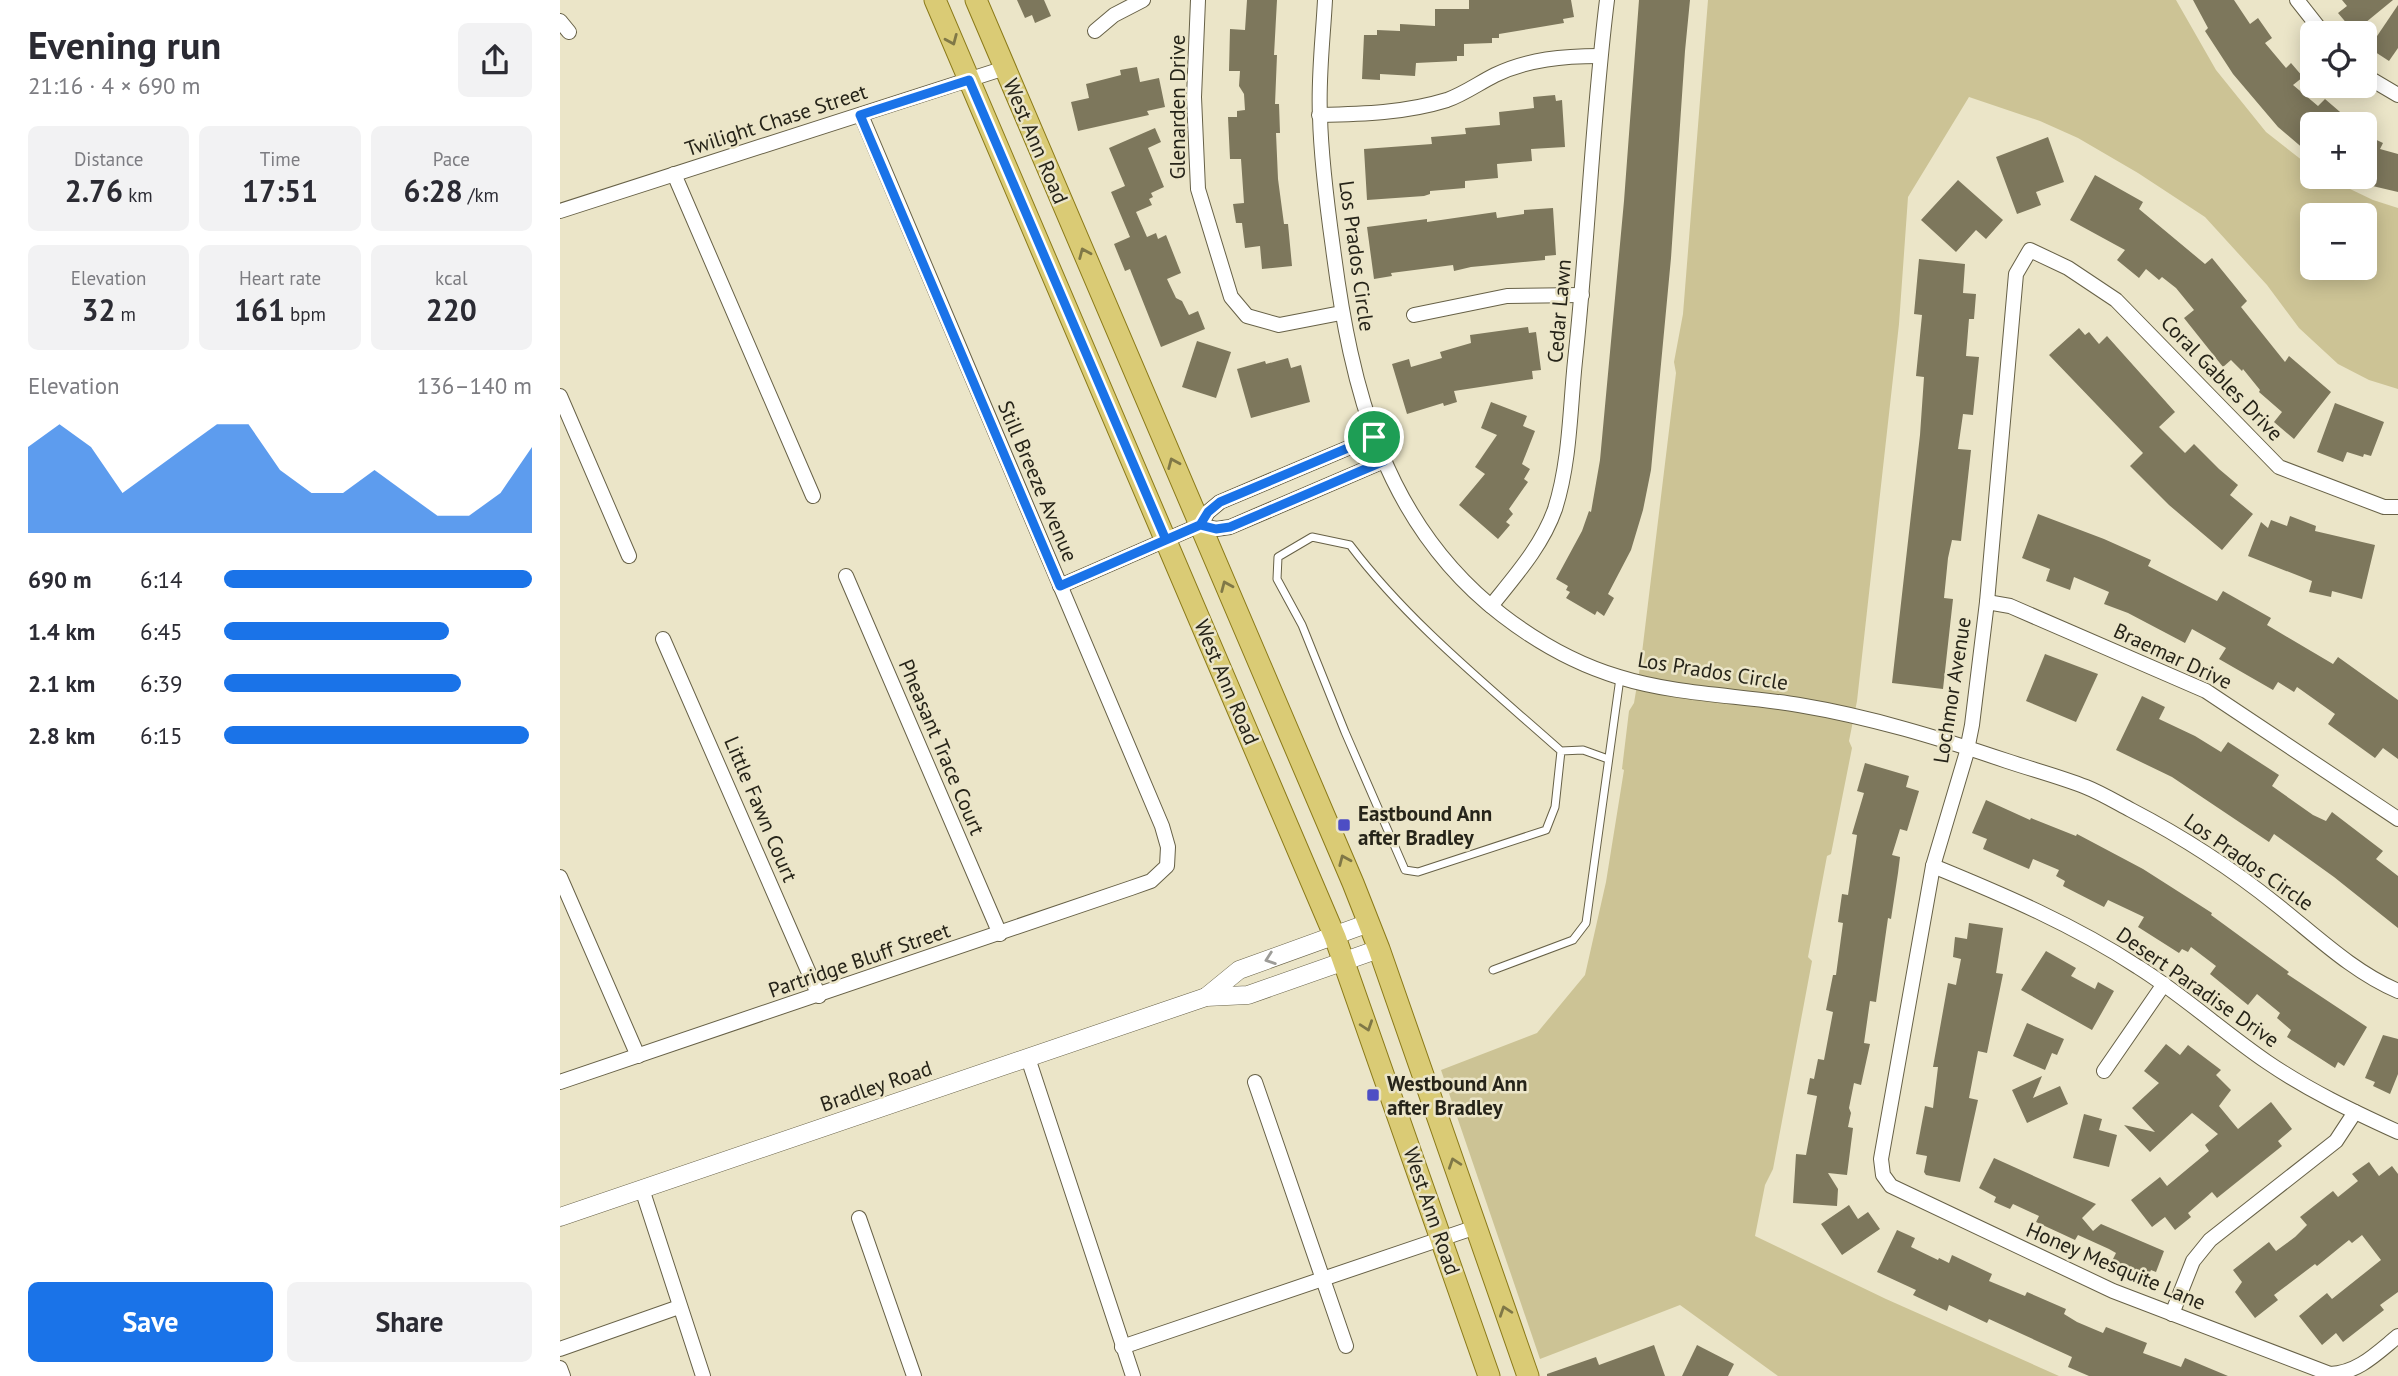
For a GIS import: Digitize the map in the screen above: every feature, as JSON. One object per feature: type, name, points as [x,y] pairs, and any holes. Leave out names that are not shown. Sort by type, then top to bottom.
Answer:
[{"type":"main road","name":"West Ann Road","points":[[935,0],[1335,937],[1487,1375]]},
{"type":"main road","name":"West Ann Road","points":[[976,0],[1369,923],[1528,1376]]},
{"type":"street","points":[[1095,32],[1114,15],[1143,0]]},
{"type":"street","name":"Glenarden Drive","points":[[1198,0],[1195,97],[1198,189],[1230,297],[1247,316],[1279,325],[1341,313]]},
{"type":"street","name":"Los Prados Circle","points":[[1325,0],[1320,115],[1326,200],[1341,313],[1357,382],[1374,437],[1402,499],[1424,534],[1450,566],[1491,606],[1547,645],[1620,677],[1685,692],[1770,701],[1889,724],[2087,788],[2179,835],[2251,884],[2353,964],[2398,992]]},
{"type":"street","name":"Cedar Lawn","points":[[1491,606],[1537,545],[1555,509],[1564,468],[1607,0]]},
{"type":"street","points":[[2297,0],[2314,21]]},
{"type":"street","points":[[1320,115],[1387,113],[1448,99],[1523,64],[1559,58],[1600,56]]},
{"type":"street","name":"Twilight Chase Street","points":[[560,211],[1005,68]]},
{"type":"street","points":[[2377,83],[2398,95]]},
{"type":"street","name":"Still Breeze Avenue","points":[[860,115],[1163,826],[1168,847],[1167,866]]},
{"type":"street","points":[[674,174],[813,496]]},
{"type":"street","name":"Coral Gables Drive","points":[[2030,250],[2068,268],[2116,300],[2279,467],[2384,507],[2398,507]]},
{"type":"street","name":"Lochmor Avenue","points":[[1883,1175],[1881,1159],[1933,866],[1967,748],[1987,601],[2016,274],[2030,250]]},
{"type":"street","points":[[1414,315],[1507,296],[1582,295]]},
{"type":"street","points":[[560,396],[629,556]]},
{"type":"street","points":[[1060,586],[1200,525],[1208,512],[1220,502],[1374,437]]},
{"type":"street","points":[[1200,525],[1216,529],[1230,527],[1384,461]]},
{"type":"street","name":"Pheasant Trace Court","points":[[846,576],[1000,934]]},
{"type":"street","name":"Braemar Drive","points":[[1987,601],[2010,606],[2206,691],[2398,819]]},
{"type":"street","name":"Little Fawn Court","points":[[663,639],[819,996]]},
{"type":"street","name":"Partridge Bluff Street","points":[[560,1083],[1151,881],[1167,866]]},
{"type":"street","name":"Desert Paradise Drive","points":[[1933,866],[2060,922],[2115,952],[2164,984],[2266,1061],[2324,1098],[2398,1132]]},
{"type":"street","points":[[560,877],[638,1056]]},
{"type":"street","name":"Bradley Road","points":[[1206,997],[1239,970],[1369,923]]},
{"type":"street","name":"Bradley Road","points":[[560,1217],[1206,997],[1248,995],[1379,949]]},
{"type":"street","points":[[2104,1071],[2164,984]]},
{"type":"street","points":[[1028,1058],[1133,1376]]},
{"type":"street","points":[[1255,1082],[1346,1346]]},
{"type":"street","points":[[2172,1314],[2193,1261],[2210,1241],[2336,1140],[2355,1112]]},
{"type":"street","name":"Honey Mesquite Lane","points":[[1883,1175],[1891,1186],[2113,1291],[2330,1374],[2343,1374],[2361,1366],[2398,1336]]},
{"type":"street","points":[[642,1189],[703,1376]]},
{"type":"street","points":[[859,1218],[914,1376]]},
{"type":"street","points":[[1122,1347],[1476,1227]]},
{"type":"street","points":[[560,1349],[679,1307]]},
{"type":"street","points":[[560,1368],[563,1376]]},
{"type":"lane","points":[[1561,751],[1555,807],[1546,830],[1418,872],[1405,870],[1302,625],[1277,579],[1278,557],[1312,537],[1350,545],[1373,576],[1464,665],[1561,751],[1583,750],[1608,759]]},
{"type":"lane","points":[[1493,970],[1573,940],[1583,930],[1588,915],[1620,677]]},
{"type":"shaded area","points":[[1708,0],[2176,0],[2216,70],[2266,132],[2300,159],[2300,189],[2350,189],[2398,208],[2398,389],[2369,380],[2338,364],[2299,328],[2267,285],[2205,217],[2078,138],[2040,121],[1969,97],[1908,197],[1899,324],[1857,701],[1849,741],[1852,748],[1831,854],[1827,856],[1808,957],[1812,961],[1773,1169],[1765,1185],[1755,1236],[1886,1299],[2059,1376],[1778,1376],[1680,1305],[1540,1359],[1441,1070],[1537,1033],[1585,975],[1606,882],[1624,770],[1629,711],[1634,703],[1641,661],[1676,373],[1674,362],[1683,314]]},
{"type":"building","points":[[1017,0],[1044,0],[1051,16],[1035,23],[1032,15],[1025,18]]},
{"type":"building","points":[[1247,0],[1277,0],[1274,55],[1277,55],[1275,104],[1279,104],[1280,133],[1276,133],[1278,179],[1284,224],[1288,224],[1292,266],[1262,269],[1260,246],[1245,248],[1242,223],[1236,223],[1233,204],[1244,203],[1241,159],[1230,159],[1228,117],[1237,117],[1237,111],[1245,110],[1244,94],[1239,86],[1240,71],[1229,71],[1230,29],[1245,30]]},
{"type":"building","points":[[1469,0],[1571,0],[1574,17],[1563,19],[1564,23],[1499,34],[1499,38],[1492,38],[1492,43],[1464,44],[1464,56],[1457,56],[1457,61],[1416,63],[1415,76],[1380,74],[1380,80],[1362,79],[1364,35],[1377,35],[1377,30],[1400,31],[1400,24],[1435,26],[1435,9],[1469,9]]},
{"type":"building","points":[[1639,0],[1690,0],[1671,258],[1651,470],[1631,550],[1608,594],[1614,598],[1604,616],[1597,611],[1595,615],[1566,598],[1570,592],[1566,590],[1568,586],[1556,579],[1582,531],[1589,511],[1591,512],[1600,460]]},
{"type":"building","points":[[2193,0],[2234,0],[2250,24],[2258,18],[2272,38],[2265,43],[2286,68],[2291,63],[2300,74],[2300,79],[2293,85],[2300,91],[2300,98],[2308,98],[2318,106],[2325,99],[2340,112],[2300,112],[2300,146],[2278,127],[2233,74],[2205,31],[2208,28]]},
{"type":"building","points":[[2342,0],[2393,0],[2367,21],[2345,21],[2338,13],[2347,6]]},
{"type":"building","points":[[2398,5],[2398,48],[2389,61],[2377,53],[2377,36]]},
{"type":"building","points":[[1137,67],[1140,82],[1159,78],[1165,107],[1147,111],[1149,115],[1078,131],[1071,102],[1089,98],[1086,84],[1121,75],[1120,70]]},
{"type":"building","points":[[1555,95],[1556,101],[1562,100],[1565,147],[1531,149],[1532,161],[1497,164],[1498,178],[1465,181],[1465,188],[1430,191],[1430,194],[1424,196],[1367,200],[1364,149],[1432,144],[1431,137],[1466,134],[1465,128],[1500,125],[1499,112],[1534,108],[1533,97]]},
{"type":"building","points":[[1155,128],[1161,142],[1148,148],[1164,187],[1151,193],[1153,197],[1149,199],[1152,205],[1136,212],[1147,237],[1156,233],[1158,239],[1166,235],[1181,273],[1167,279],[1176,298],[1182,301],[1189,315],[1198,311],[1205,329],[1161,347],[1130,269],[1125,271],[1114,244],[1130,237],[1111,192],[1125,186],[1109,148]]},
{"type":"building","points":[[2048,137],[2064,182],[2036,192],[2041,205],[2017,214],[1996,157]]},
{"type":"building","points":[[2377,140],[2383,143],[2380,149],[2398,154],[2398,192],[2377,187]]},
{"type":"building","points":[[2095,175],[2143,202],[2139,209],[2205,264],[2212,258],[2247,301],[2241,307],[2285,362],[2289,356],[2331,392],[2294,439],[2274,422],[2282,412],[2259,392],[2243,369],[2242,371],[2231,360],[2223,367],[2184,318],[2194,310],[2176,288],[2162,277],[2159,280],[2146,269],[2139,278],[2117,260],[2125,250],[2070,220]]},
{"type":"building","points":[[1958,180],[2003,220],[1986,239],[1976,230],[1956,252],[1921,220]]},
{"type":"building","points":[[1553,208],[1556,255],[1545,256],[1545,260],[1454,271],[1453,265],[1391,273],[1392,276],[1374,279],[1367,227],[1496,212],[1497,218],[1524,214],[1524,210]]},
{"type":"building","points":[[1919,259],[1965,264],[1963,293],[1976,294],[1974,319],[1969,319],[1966,356],[1979,357],[1973,415],[1963,414],[1958,449],[1971,450],[1961,541],[1952,540],[1948,558],[1944,598],[1953,599],[1943,689],[1892,683],[1924,377],[1916,376],[1922,315],[1914,314]]},
{"type":"building","points":[[1528,327],[1529,333],[1536,332],[1541,370],[1532,371],[1533,379],[1454,391],[1457,402],[1444,406],[1443,403],[1407,414],[1392,364],[1409,359],[1411,367],[1442,358],[1440,352],[1471,343],[1470,335]]},
{"type":"building","points":[[2079,328],[2085,335],[2089,332],[2099,344],[2107,336],[2175,412],[2159,427],[2185,453],[2194,444],[2238,485],[2230,495],[2253,514],[2222,550],[2169,505],[2130,466],[2143,453],[2049,355]]},
{"type":"building","points":[[1197,341],[1231,352],[1216,398],[1182,387]]},
{"type":"building","points":[[1288,358],[1291,368],[1301,365],[1310,402],[1251,418],[1237,369]]},
{"type":"building","points":[[1491,402],[1527,416],[1523,426],[1535,431],[1522,464],[1530,469],[1524,479],[1528,482],[1509,509],[1513,514],[1506,522],[1510,525],[1498,539],[1459,505],[1485,474],[1475,467],[1497,435],[1481,428]]},
{"type":"building","points":[[2335,403],[2384,422],[2371,456],[2364,454],[2363,457],[2347,452],[2343,462],[2317,452]]},
{"type":"building","points":[[2038,514],[2151,560],[2148,566],[2217,601],[2223,591],[2271,618],[2267,625],[2333,664],[2338,657],[2398,700],[2398,759],[2383,748],[2375,758],[2328,724],[2335,714],[2297,687],[2294,692],[2278,682],[2273,690],[2219,659],[2226,648],[2192,629],[2185,643],[2128,613],[2104,604],[2109,592],[2074,577],[2070,590],[2046,581],[2050,569],[2022,558]]},
{"type":"building","points":[[2290,516],[2316,526],[2315,531],[2375,545],[2362,599],[2332,591],[2331,597],[2309,592],[2312,581],[2248,556],[2261,522],[2268,528],[2271,520],[2287,526]]},
{"type":"building","points":[[2045,654],[2098,674],[2076,722],[2026,701]]},
{"type":"building","points":[[2142,696],[2165,707],[2159,719],[2221,752],[2228,742],[2279,775],[2272,786],[2313,815],[2326,821],[2332,812],[2383,851],[2376,859],[2398,876],[2398,928],[2274,834],[2269,842],[2172,777],[2116,750]]},
{"type":"building","points":[[1865,763],[1909,776],[1906,787],[1919,791],[1907,831],[1900,829],[1892,855],[1900,857],[1898,873],[1891,919],[1888,918],[1876,1002],[1870,1001],[1864,1043],[1870,1044],[1861,1085],[1854,1083],[1849,1108],[1851,1113],[1848,1127],[1853,1128],[1847,1175],[1828,1173],[1838,1189],[1837,1206],[1793,1203],[1796,1154],[1806,1155],[1817,1096],[1807,1094],[1810,1078],[1814,1079],[1818,1059],[1824,1060],[1833,1012],[1826,1010],[1833,975],[1836,975],[1843,923],[1838,922],[1842,894],[1848,895],[1857,835],[1852,834],[1864,793],[1857,791]]},
{"type":"building","points":[[1986,800],[2030,820],[2031,818],[2076,836],[2077,834],[2143,869],[2212,913],[2211,915],[2289,972],[2287,974],[2367,1027],[2344,1066],[2338,1062],[2335,1068],[2287,1037],[2291,1030],[2277,1018],[2280,1013],[2257,994],[2248,1005],[2210,974],[2216,966],[2191,947],[2188,952],[2182,949],[2179,953],[2138,927],[2144,917],[2108,900],[2104,907],[2063,886],[2065,881],[2056,876],[2059,870],[2033,859],[2029,869],[1983,849],[1987,839],[1972,833]]},
{"type":"building","points":[[1969,923],[2003,928],[1996,973],[2003,974],[1987,1053],[1978,1051],[1969,1098],[1978,1100],[1960,1182],[1926,1175],[1924,1172],[1927,1156],[1916,1154],[1925,1106],[1933,1108],[1938,1067],[1933,1067],[1948,983],[1956,985],[1961,959],[1953,957],[1955,937],[1967,939]]},
{"type":"building","points":[[2046,951],[2076,968],[2071,976],[2095,989],[2098,982],[2114,991],[2092,1030],[2021,990]]},
{"type":"building","points":[[2027,1023],[2064,1039],[2057,1055],[2052,1053],[2045,1070],[2013,1056]]},
{"type":"building","points":[[2383,1035],[2398,1039],[2398,1074],[2390,1094],[2373,1086],[2375,1082],[2365,1078]]},
{"type":"building","points":[[2166,1044],[2180,1055],[2188,1045],[2221,1070],[2216,1075],[2231,1090],[2219,1106],[2238,1129],[2271,1102],[2292,1129],[2278,1141],[2282,1146],[2217,1198],[2212,1192],[2188,1213],[2191,1217],[2175,1230],[2165,1217],[2152,1227],[2131,1200],[2160,1177],[2167,1186],[2209,1151],[2205,1145],[2218,1134],[2192,1113],[2150,1152],[2124,1125],[2155,1132],[2132,1108],[2159,1083],[2144,1071]]},
{"type":"building","points":[[2042,1076],[2033,1098],[2060,1086],[2068,1104],[2027,1123],[2012,1090]]},
{"type":"building","points":[[2084,1114],[2102,1119],[2099,1130],[2117,1135],[2109,1167],[2073,1158]]},
{"type":"building","points":[[1994,1158],[2096,1204],[2082,1218],[2093,1231],[2101,1224],[2164,1251],[2156,1272],[2151,1270],[2148,1276],[2112,1261],[2116,1253],[2109,1249],[2078,1235],[2075,1240],[2036,1222],[2039,1216],[2013,1204],[2010,1209],[1994,1202],[1996,1197],[1979,1188]]},
{"type":"building","points":[[2369,1162],[2379,1176],[2392,1166],[2398,1174],[2398,1292],[2380,1305],[2384,1310],[2343,1342],[2336,1333],[2322,1345],[2299,1316],[2327,1293],[2332,1299],[2381,1260],[2362,1235],[2352,1243],[2349,1240],[2274,1295],[2278,1300],[2255,1318],[2235,1292],[2242,1282],[2233,1270],[2269,1242],[2276,1251],[2295,1237],[2307,1225],[2300,1217],[2333,1191],[2338,1197],[2358,1181],[2352,1174]]},
{"type":"building","points":[[1849,1205],[1858,1219],[1868,1212],[1880,1229],[1842,1255],[1821,1224]]},
{"type":"building","points":[[1897,1230],[1915,1238],[1911,1247],[1938,1260],[1939,1258],[1949,1263],[1952,1255],[1992,1274],[1989,1281],[2025,1296],[2027,1292],[2066,1309],[2064,1314],[2077,1322],[2103,1333],[2106,1327],[2147,1343],[2143,1353],[2181,1367],[2185,1358],[2228,1376],[2089,1376],[2068,1367],[2072,1357],[1989,1319],[1987,1323],[1949,1305],[1947,1311],[1913,1295],[1916,1290],[1877,1272]]},
{"type":"building","points":[[1654,1345],[1665,1376],[1547,1376],[1596,1357],[1599,1365]]},
{"type":"building","points":[[1697,1345],[1734,1364],[1728,1376],[1682,1376]]},
{"type":"place","name":"Eastbound Ann after Bradley","points":[[1344,825]]},
{"type":"place","name":"Westbound Ann after Bradley","points":[[1373,1095]]},
{"type":"route","points":[[1374,437],[1220,502],[1208,512],[1200,525],[1166,540],[969,80],[860,115],[1060,586],[1166,540],[1200,525],[1216,529],[1230,527],[1384,461],[1374,437]]}]
